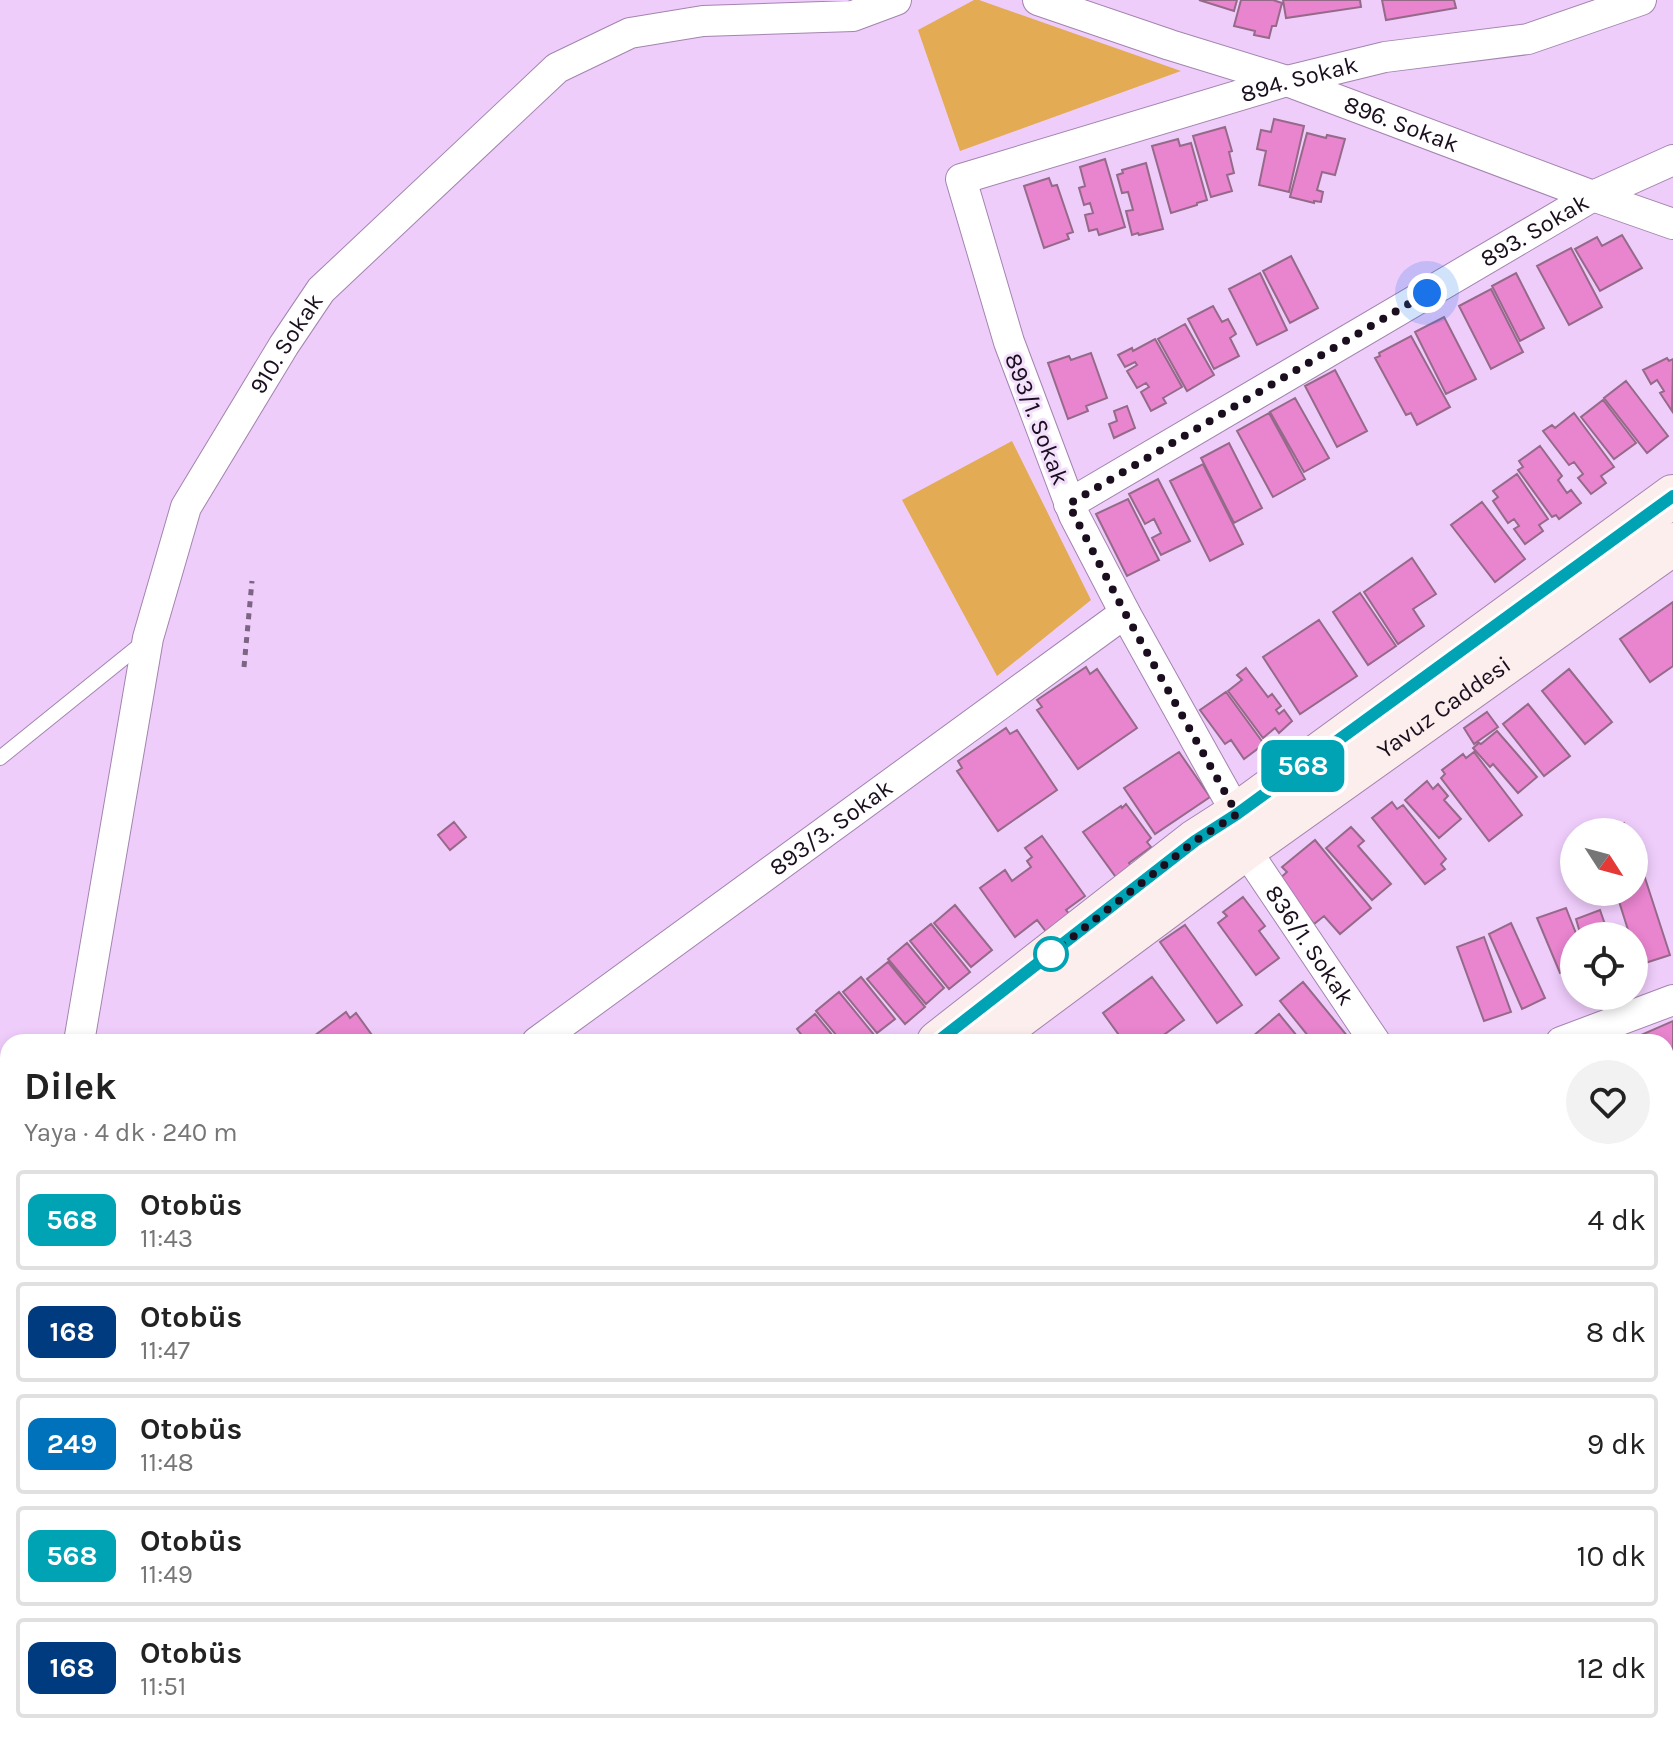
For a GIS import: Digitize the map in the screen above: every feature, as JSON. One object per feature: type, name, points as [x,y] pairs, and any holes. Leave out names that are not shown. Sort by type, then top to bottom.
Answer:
[{"type":"main road","name":"Yavuz Caddesi","points":[[1004,1034],[1027,1024],[1241,831],[1673,496]]},
{"type":"main road","name":"Yavuz Caddesi","points":[[948,1034],[1195,841],[1241,831],[1673,544]]},
{"type":"street","name":"910. Sokak","points":[[78,1034],[148,638],[186,507],[321,290],[557,68],[630,33],[703,21],[853,16],[896,0]]},
{"type":"street","name":"896. Sokak","points":[[1038,0],[1287,81],[1673,224]]},
{"type":"street","name":"894. Sokak","points":[[961,179],[1287,81],[1385,57],[1528,39],[1641,0]]},
{"type":"street","name":"893. Sokak","points":[[1069,504],[1593,196],[1673,160]]},
{"type":"street","name":"893/1. Sokak","points":[[961,179],[1009,342],[1069,504],[1241,831]]},
{"type":"street","name":"893/3. Sokak","points":[[548,1034],[1125,613]]},
{"type":"street","name":"836/1. Sokak","points":[[1241,831],[1370,1034]]},
{"type":"street","points":[[1582,1034],[1673,1000]]},
{"type":"lane","points":[[0,758],[148,638]]},
{"type":"path","points":[[244,667],[252,581]]},
{"type":"shaded area","points":[[974,0],[1181,71],[960,151],[918,30]]},
{"type":"shaded area","points":[[1012,441],[1091,600],[997,676],[902,500]]},
{"type":"building","points":[[1199,0],[1237,0],[1234,11]]},
{"type":"building","points":[[1241,0],[1282,3],[1269,38],[1234,26]]},
{"type":"building","points":[[1283,0],[1360,0],[1361,7],[1286,18]]},
{"type":"building","points":[[1382,0],[1454,0],[1456,8],[1386,20]]},
{"type":"building","points":[[1274,119],[1304,126],[1289,192],[1259,185],[1266,151],[1257,149],[1261,130],[1271,132]]},
{"type":"building","points":[[1225,127],[1232,151],[1229,152],[1234,173],[1227,175],[1232,191],[1211,197],[1193,136]]},
{"type":"building","points":[[1307,133],[1345,139],[1335,175],[1322,172],[1317,190],[1323,192],[1321,202],[1290,197]]},
{"type":"building","points":[[1178,139],[1180,146],[1191,143],[1207,200],[1171,213],[1152,146]]},
{"type":"building","points":[[1105,159],[1125,227],[1099,235],[1097,229],[1089,231],[1085,215],[1093,213],[1090,203],[1084,205],[1079,188],[1085,186],[1080,167]]},
{"type":"building","points":[[1146,163],[1163,229],[1132,235],[1126,211],[1133,210],[1128,192],[1122,193],[1117,175],[1123,173],[1122,170]]},
{"type":"building","points":[[1049,178],[1052,186],[1057,185],[1073,232],[1067,234],[1069,239],[1044,248],[1024,186]]},
{"type":"building","points":[[1622,235],[1642,268],[1600,291],[1575,249],[1597,237],[1602,246]]},
{"type":"building","points":[[1571,248],[1602,307],[1569,325],[1537,266]]},
{"type":"building","points":[[1291,256],[1318,308],[1290,323],[1263,271]]},
{"type":"building","points":[[1260,273],[1287,330],[1257,345],[1229,289]]},
{"type":"building","points":[[1516,273],[1544,328],[1520,341],[1492,286]]},
{"type":"building","points":[[1491,289],[1523,352],[1491,369],[1459,306]]},
{"type":"building","points":[[1213,306],[1222,322],[1228,319],[1236,334],[1230,338],[1239,356],[1214,369],[1188,319]]},
{"type":"building","points":[[1444,317],[1476,379],[1446,394],[1415,332]]},
{"type":"building","points":[[1185,324],[1214,375],[1187,391],[1158,339]]},
{"type":"building","points":[[1411,336],[1450,407],[1417,425],[1411,413],[1406,415],[1375,358]]},
{"type":"building","points":[[1155,339],[1182,387],[1163,398],[1166,403],[1151,411],[1141,392],[1149,387],[1146,383],[1137,388],[1127,371],[1137,365],[1135,362],[1125,367],[1118,355]]},
{"type":"building","points":[[1091,353],[1107,398],[1086,406],[1088,411],[1068,419],[1048,363]]},
{"type":"building","points":[[1667,358],[1669,361],[1673,359],[1672,411],[1660,393],[1664,391],[1657,380],[1651,384],[1643,370]]},
{"type":"building","points":[[1335,370],[1367,431],[1337,447],[1305,386]]},
{"type":"building","points":[[1626,381],[1668,436],[1647,453],[1604,398]]},
{"type":"building","points":[[1295,398],[1329,458],[1304,472],[1270,412]]},
{"type":"building","points":[[1603,400],[1636,443],[1614,459],[1581,417]]},
{"type":"building","points":[[1127,406],[1135,428],[1114,438],[1109,424],[1117,421],[1114,411]]},
{"type":"building","points":[[1269,413],[1305,479],[1273,497],[1237,431]]},
{"type":"building","points":[[1574,413],[1614,467],[1601,476],[1606,483],[1591,494],[1578,478],[1583,474],[1574,462],[1569,465],[1543,431],[1552,425],[1555,428]]},
{"type":"building","points":[[1229,443],[1262,508],[1234,523],[1201,458]]},
{"type":"building","points":[[1540,446],[1562,476],[1558,480],[1567,493],[1571,490],[1581,503],[1559,519],[1556,515],[1552,517],[1518,470],[1523,467],[1519,461]]},
{"type":"building","points":[[1203,464],[1243,544],[1210,561],[1170,481]]},
{"type":"building","points":[[1517,474],[1548,519],[1539,525],[1543,531],[1525,544],[1514,529],[1519,526],[1514,519],[1508,523],[1493,501],[1498,497],[1493,491]]},
{"type":"building","points":[[1158,479],[1190,541],[1161,555],[1152,538],[1161,533],[1154,519],[1145,524],[1129,494]]},
{"type":"building","points":[[1128,499],[1159,560],[1127,576],[1096,514]]},
{"type":"building","points":[[1482,502],[1525,559],[1495,582],[1451,525]]},
{"type":"building","points":[[1412,558],[1436,594],[1413,609],[1424,626],[1398,644],[1364,592]]},
{"type":"building","points":[[1360,593],[1396,646],[1368,665],[1333,612]]},
{"type":"building","points":[[1673,602],[1673,666],[1650,682],[1620,639]]},
{"type":"building","points":[[1319,620],[1357,676],[1300,714],[1263,657]]},
{"type":"building","points":[[1086,667],[1090,674],[1097,669],[1137,728],[1078,769],[1037,710],[1042,707],[1037,700]]},
{"type":"building","points":[[1246,668],[1268,697],[1272,694],[1281,706],[1276,710],[1279,714],[1284,710],[1292,721],[1279,733],[1275,728],[1263,738],[1228,691],[1242,680],[1237,675]]},
{"type":"building","points":[[1569,669],[1612,722],[1585,744],[1542,691]]},
{"type":"building","points":[[1226,692],[1264,744],[1244,759],[1231,740],[1225,744],[1200,710]]},
{"type":"building","points":[[1528,704],[1570,756],[1544,776],[1503,724]]},
{"type":"building","points":[[1487,712],[1498,727],[1474,744],[1464,728]]},
{"type":"building","points":[[1006,728],[1010,734],[1017,730],[1057,790],[998,831],[957,771],[962,768],[958,761]]},
{"type":"building","points":[[1497,731],[1537,777],[1518,793],[1493,764],[1490,767],[1473,748]]},
{"type":"building","points":[[1179,752],[1210,797],[1155,834],[1124,788]]},
{"type":"building","points":[[1474,752],[1522,815],[1489,841],[1441,778],[1445,774],[1442,770],[1463,754],[1466,758]]},
{"type":"building","points":[[1427,781],[1433,789],[1438,784],[1448,796],[1444,800],[1461,819],[1439,838],[1405,800]]},
{"type":"building","points":[[1392,802],[1397,809],[1403,805],[1446,859],[1441,864],[1445,869],[1425,884],[1372,818]]},
{"type":"building","points":[[1126,804],[1151,838],[1147,842],[1151,847],[1129,863],[1133,869],[1118,880],[1083,832]]},
{"type":"building","points":[[454,822],[466,837],[450,850],[438,835]]},
{"type":"building","points":[[1351,827],[1364,841],[1358,846],[1391,884],[1372,900],[1326,848]]},
{"type":"building","points":[[1042,836],[1085,896],[1066,910],[1071,916],[1047,933],[1037,920],[1015,937],[980,888],[1005,870],[1012,881],[1031,867],[1027,861],[1032,857],[1025,848]]},
{"type":"building","points":[[1315,840],[1371,908],[1340,934],[1324,916],[1314,924],[1278,880],[1287,872],[1282,867]]},
{"type":"building","points":[[1648,887],[1670,955],[1648,962],[1648,922],[1626,922],[1620,906],[1648,906]]},
{"type":"building","points":[[1243,897],[1265,926],[1259,931],[1279,958],[1256,975],[1218,923],[1227,916],[1223,912]]},
{"type":"building","points":[[955,905],[992,950],[971,967],[934,923]]},
{"type":"building","points":[[1566,908],[1572,922],[1560,922],[1560,973],[1537,918]]},
{"type":"building","points":[[1600,910],[1604,922],[1577,922],[1576,919]]},
{"type":"building","points":[[1511,923],[1545,998],[1522,1009],[1489,934]]},
{"type":"building","points":[[931,924],[970,972],[949,989],[910,941]]},
{"type":"building","points":[[1185,925],[1242,1005],[1217,1023],[1160,942]]},
{"type":"building","points":[[1484,937],[1511,1012],[1484,1021],[1457,947]]},
{"type":"building","points":[[907,943],[944,988],[926,1004],[888,959]]},
{"type":"building","points":[[888,962],[925,1007],[905,1024],[867,979]]},
{"type":"building","points":[[861,977],[895,1019],[877,1033],[843,992]]},
{"type":"building","points":[[1152,977],[1184,1020],[1165,1034],[1118,1034],[1103,1013]]},
{"type":"building","points":[[1303,982],[1346,1034],[1307,1034],[1280,1001]]},
{"type":"building","points":[[839,992],[873,1034],[835,1034],[816,1011]]},
{"type":"building","points":[[346,1012],[350,1018],[356,1013],[371,1034],[317,1034]]},
{"type":"building","points":[[815,1014],[831,1034],[801,1034],[797,1029]]},
{"type":"building","points":[[1279,1014],[1295,1034],[1255,1034]]},
{"type":"building","points":[[1673,1021],[1673,1034],[1643,1034]]},
{"type":"bus line","name":"568","points":[[947,1034],[1195,841],[1237,814],[1673,496]]},
{"type":"route","points":[[1051,954],[1195,841],[1237,814],[1125,613],[1069,504],[1427,293]]}]
